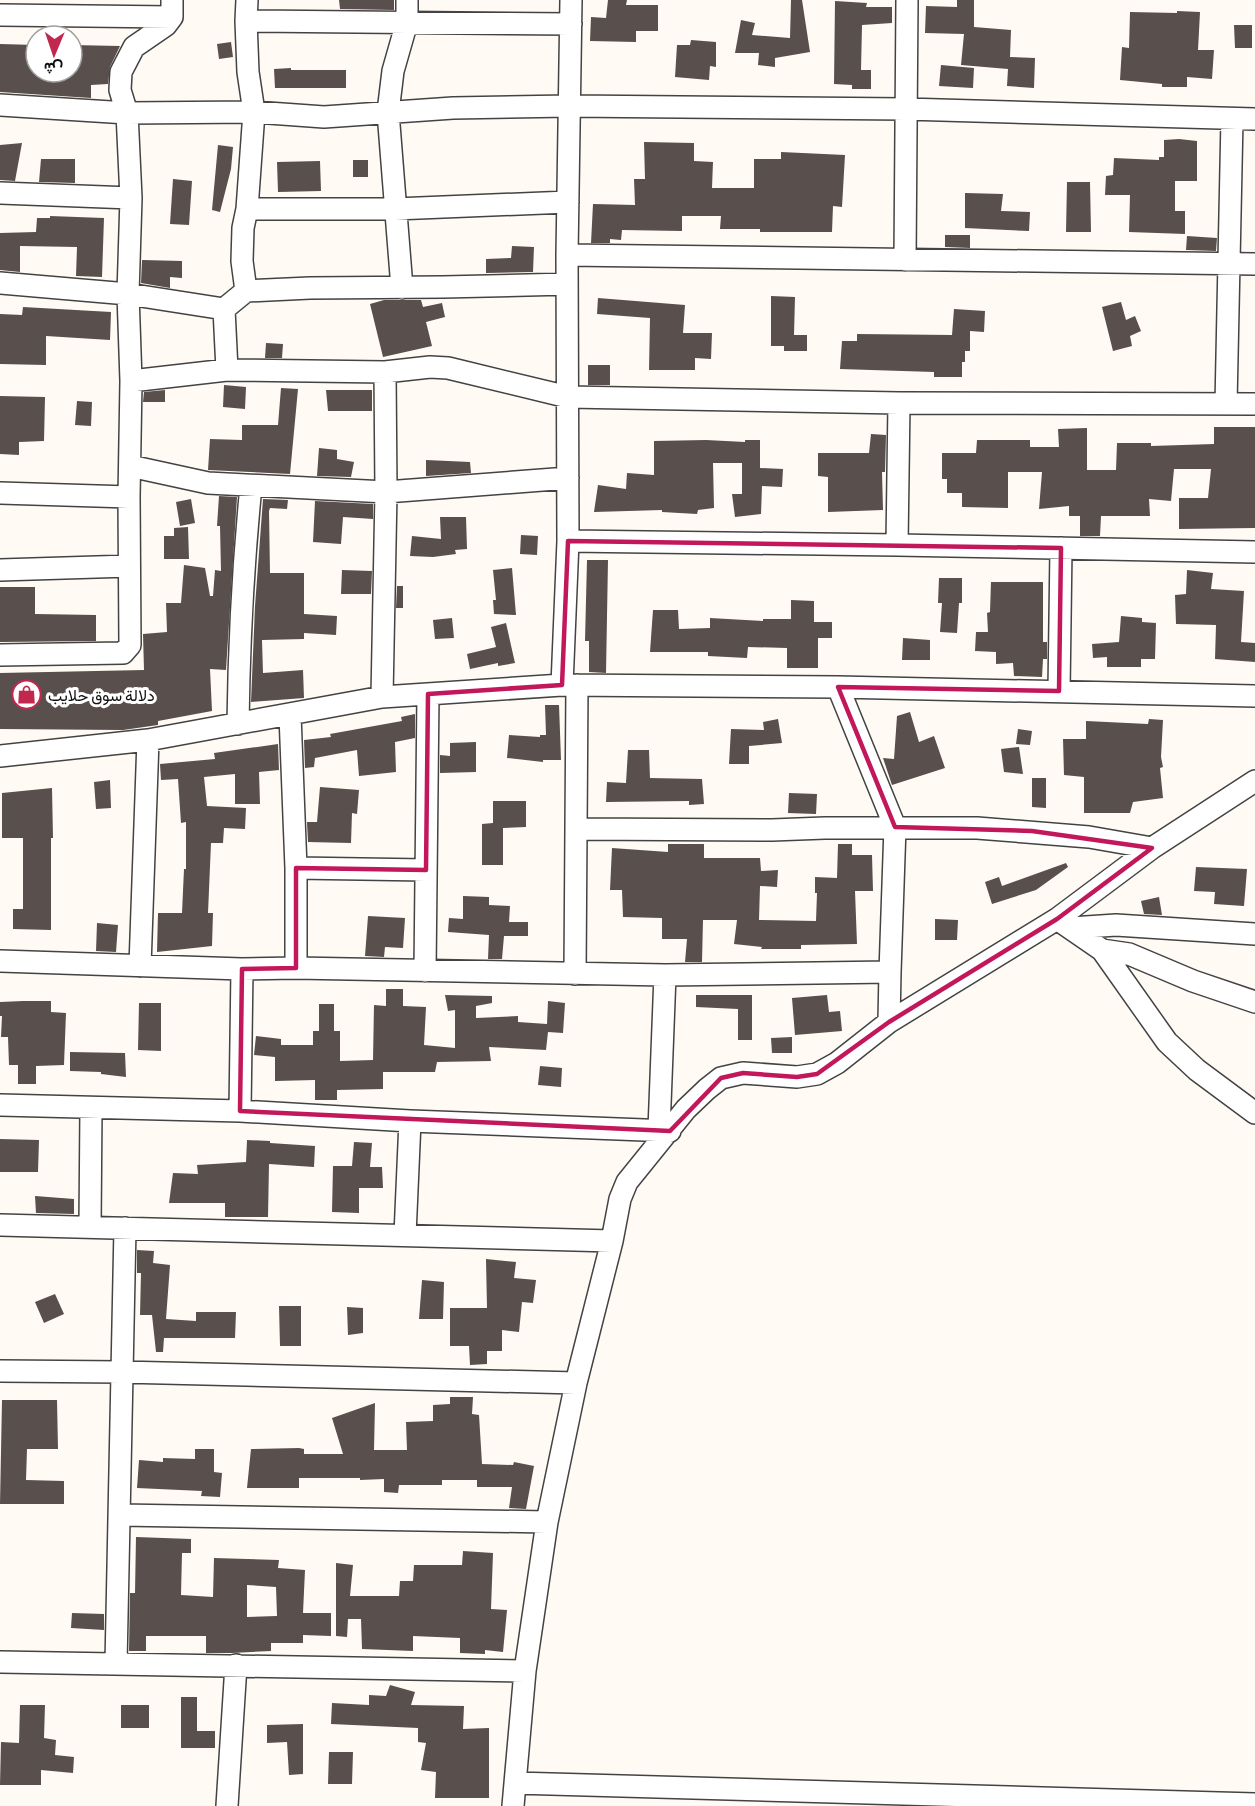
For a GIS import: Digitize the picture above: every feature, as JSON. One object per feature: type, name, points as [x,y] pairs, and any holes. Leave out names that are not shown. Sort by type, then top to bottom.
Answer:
[{"type":"street","points":[[402,288],[388,112],[393,71],[407,22],[407,0]]},
{"type":"street","points":[[571,0],[567,255],[568,541],[569,685],[577,829],[575,974]]},
{"type":"street","points":[[905,260],[907,0]]},
{"type":"street","points":[[0,15],[172,8],[166,25],[134,47],[121,72],[120,90],[127,113],[131,198],[130,645],[123,653],[0,655]]},
{"type":"street","points":[[246,291],[242,261],[243,228],[247,209],[254,112],[248,72],[247,10],[407,22],[571,24]]},
{"type":"street","points":[[0,105],[127,113],[254,112],[324,117],[453,108],[569,106],[906,109],[1255,119]]},
{"type":"street","points":[[1226,404],[1232,119]]},
{"type":"street","points":[[0,193],[131,198]]},
{"type":"street","points":[[247,209],[395,209],[568,202]]},
{"type":"street","points":[[567,255],[1255,264]]},
{"type":"street","points":[[0,284],[129,294],[224,309],[246,291],[567,284]]},
{"type":"street","points":[[224,309],[226,370]]},
{"type":"street","points":[[131,381],[226,370],[385,372],[430,367],[447,368],[568,397],[899,403],[1255,404]]},
{"type":"street","points":[[382,696],[386,492],[385,372]]},
{"type":"street","points":[[897,545],[899,403]]},
{"type":"street","points":[[130,466],[208,483],[386,492],[568,478]]},
{"type":"street","points":[[238,724],[238,652],[242,578],[251,486]]},
{"type":"street","points":[[0,493],[129,497]]},
{"type":"street","points":[[568,541],[1255,552]]},
{"type":"street","points":[[1059,691],[1061,548]]},
{"type":"street","points":[[0,570],[129,566]]},
{"type":"street","points":[[0,756],[148,740],[382,696],[569,685],[838,687],[1255,696]]},
{"type":"street","points":[[838,687],[895,827],[890,1022]]},
{"type":"street","points":[[425,971],[428,694]]},
{"type":"street","points":[[290,715],[296,868],[296,968]]},
{"type":"street","points":[[140,966],[148,740]]},
{"type":"street","points":[[513,1806],[525,1671],[547,1522],[576,1383],[612,1241],[620,1199],[627,1182],[664,1131],[721,1078],[743,1073],[797,1077],[816,1074],[837,1063],[890,1022],[1064,924],[1152,848],[1255,781]]},
{"type":"street","points":[[577,829],[772,831],[895,827],[977,828],[1089,837],[1152,848]]},
{"type":"street","points":[[296,868],[426,870]]},
{"type":"street","points":[[1064,924],[1255,934]]},
{"type":"street","points":[[1064,924],[1102,950],[1167,1042],[1197,1070],[1255,1113]]},
{"type":"street","points":[[1102,950],[1129,954],[1193,981],[1255,1002]]},
{"type":"street","points":[[0,961],[242,969],[296,968],[575,974],[890,972]]},
{"type":"street","points":[[240,1111],[242,969]]},
{"type":"street","points":[[664,1131],[665,975]]},
{"type":"street","points":[[0,1105],[240,1111],[664,1131]]},
{"type":"street","points":[[90,1226],[91,1108]]},
{"type":"street","points":[[405,1236],[410,1120]]},
{"type":"street","points":[[0,1225],[612,1241]]},
{"type":"street","points":[[116,1664],[125,1228]]},
{"type":"street","points":[[0,1371],[576,1383]]},
{"type":"street","points":[[120,1515],[547,1522]]},
{"type":"street","points":[[0,1662],[525,1671]]},
{"type":"street","points":[[227,1806],[236,1665]]},
{"type":"street","points":[[515,1783],[847,1799],[1255,1804]]},
{"type":"highlighted area","points":[[568,541],[1061,548],[1059,691],[838,687],[895,827],[1032,831],[1152,848],[1057,919],[889,1022],[817,1074],[797,1077],[743,1073],[721,1078],[670,1131],[240,1111],[242,969],[296,968],[296,868],[426,870],[428,694],[562,685]]},
{"type":"building","points":[[339,0],[394,0],[394,10],[340,9]]},
{"type":"building","points":[[608,0],[627,0],[626,5],[658,5],[658,31],[636,31],[636,42],[590,41],[591,17],[606,18]]},
{"type":"building","points":[[791,0],[802,0],[810,52],[775,58],[775,67],[758,65],[759,53],[735,53],[741,20],[755,23],[752,35],[790,38]]},
{"type":"building","points":[[957,0],[974,0],[974,27],[1011,30],[1010,57],[1035,58],[1034,88],[1007,86],[1008,69],[961,65],[964,34],[925,33],[926,6],[957,7]]},
{"type":"building","points":[[835,1],[867,3],[866,7],[892,7],[892,23],[862,25],[861,70],[871,70],[871,89],[852,89],[852,85],[834,84]]},
{"type":"building","points":[[1177,11],[1200,12],[1198,50],[1214,50],[1212,79],[1187,77],[1187,87],[1162,87],[1162,84],[1120,80],[1122,47],[1129,48],[1130,12],[1177,13]]},
{"type":"building","points":[[1234,25],[1252,25],[1252,48],[1235,48]]},
{"type":"building","points":[[691,40],[716,42],[716,67],[710,66],[709,80],[675,77],[677,45],[690,45]]},
{"type":"building","points":[[231,42],[233,57],[219,59],[217,44]]},
{"type":"building","points":[[0,44],[24,45],[24,84],[84,84],[84,45],[120,46],[110,67],[108,84],[91,85],[91,98],[0,92]]},
{"type":"building","points":[[941,65],[974,68],[973,88],[939,86]]},
{"type":"building","points":[[291,68],[291,70],[346,70],[346,88],[275,88],[274,69]]},
{"type":"building","points":[[1164,140],[1197,141],[1197,181],[1175,181],[1175,211],[1185,211],[1185,234],[1129,232],[1130,195],[1105,195],[1106,176],[1113,175],[1114,158],[1159,160],[1159,157],[1164,157]]},
{"type":"building","points":[[644,142],[694,143],[694,161],[713,162],[712,188],[754,188],[754,159],[781,159],[781,152],[845,155],[842,207],[833,206],[832,232],[760,232],[760,229],[720,229],[721,216],[682,216],[682,231],[622,230],[621,240],[610,239],[610,243],[591,243],[593,204],[635,205],[634,179],[645,179]]},
{"type":"building","points":[[22,143],[15,181],[0,180],[0,145]]},
{"type":"building","points":[[218,145],[233,147],[231,169],[220,212],[212,210]]},
{"type":"building","points":[[41,159],[75,159],[75,183],[39,182]]},
{"type":"building","points":[[353,160],[368,160],[368,177],[353,177]]},
{"type":"building","points":[[320,161],[321,191],[278,192],[277,162]]},
{"type":"building","points":[[173,179],[192,181],[189,225],[170,224]]},
{"type":"building","points":[[1067,182],[1090,182],[1091,232],[1066,232]]},
{"type":"building","points":[[965,193],[1003,194],[1001,211],[1030,212],[1029,231],[965,228]]},
{"type":"building","points":[[50,216],[104,218],[102,277],[76,276],[77,247],[20,246],[20,272],[0,270],[0,233],[36,232],[37,218],[50,218]]},
{"type":"building","points":[[945,235],[970,235],[970,248],[945,247]]},
{"type":"building","points":[[1187,236],[1217,238],[1216,251],[1186,250]]},
{"type":"building","points":[[512,246],[534,247],[533,272],[486,273],[486,259],[511,258]]},
{"type":"building","points":[[142,260],[182,261],[182,278],[170,277],[170,288],[141,283]]},
{"type":"building","points":[[771,296],[795,297],[794,335],[807,335],[807,351],[784,351],[784,346],[771,346]]},
{"type":"building","points":[[598,298],[685,305],[683,333],[712,333],[711,359],[695,358],[695,370],[649,370],[650,318],[597,314]]},
{"type":"building","points":[[384,300],[421,300],[423,307],[442,303],[445,317],[426,322],[432,346],[383,357],[370,304]]},
{"type":"building","points":[[1121,302],[1126,320],[1135,316],[1141,331],[1130,336],[1132,346],[1113,351],[1102,307]]},
{"type":"building","points":[[23,307],[111,312],[110,340],[46,336],[46,365],[0,364],[0,314],[22,315]]},
{"type":"building","points":[[954,309],[985,311],[984,332],[970,331],[970,351],[965,351],[962,377],[934,377],[934,372],[840,369],[842,341],[857,341],[857,334],[952,335]]},
{"type":"building","points":[[266,343],[283,344],[282,358],[265,358]]},
{"type":"building","points":[[588,365],[610,365],[610,385],[588,385]]},
{"type":"building","points":[[224,385],[246,387],[245,409],[223,407]]},
{"type":"building","points":[[281,388],[298,389],[290,474],[208,470],[210,439],[242,440],[242,425],[278,425]]},
{"type":"building","points":[[165,390],[165,402],[143,402],[144,392]]},
{"type":"building","points":[[326,390],[372,390],[372,411],[328,411]]},
{"type":"building","points":[[0,396],[45,397],[44,441],[19,442],[19,455],[0,454]]},
{"type":"building","points":[[77,401],[92,402],[91,426],[75,425]]},
{"type":"building","points":[[1214,427],[1255,427],[1255,528],[1179,529],[1179,498],[1208,498],[1211,469],[1174,469],[1171,501],[1149,499],[1150,516],[1101,516],[1100,536],[1080,536],[1080,516],[1069,516],[1069,506],[1039,509],[1042,472],[1008,472],[1008,508],[962,507],[962,493],[947,493],[947,479],[942,479],[942,453],[976,453],[977,440],[1030,440],[1030,447],[1059,447],[1058,429],[1087,428],[1087,470],[1116,470],[1117,443],[1151,443],[1151,446],[1214,444]]},
{"type":"building","points":[[871,434],[886,435],[885,472],[882,472],[883,510],[828,512],[828,477],[818,476],[818,453],[869,453]]},
{"type":"building","points":[[745,440],[760,440],[760,468],[783,469],[782,487],[762,486],[761,514],[735,517],[732,494],[742,494],[742,463],[713,463],[714,508],[698,510],[697,514],[662,512],[662,510],[594,512],[598,485],[626,489],[627,473],[654,475],[654,441],[745,442]]},
{"type":"building","points":[[319,448],[337,450],[337,459],[354,462],[351,477],[317,476]]},
{"type":"building","points":[[426,460],[470,462],[471,473],[426,476]]},
{"type":"building","points":[[219,496],[237,497],[226,670],[210,669],[212,711],[158,721],[158,725],[123,730],[0,729],[0,673],[144,670],[143,634],[167,632],[166,603],[181,603],[184,565],[205,568],[210,596],[213,596],[215,570],[221,571],[220,526],[217,526]]},
{"type":"building","points":[[191,499],[195,523],[180,526],[176,502]]},
{"type":"building","points":[[263,499],[288,500],[287,509],[270,508],[269,511],[270,573],[304,573],[304,614],[337,616],[336,635],[304,633],[304,639],[262,640],[263,673],[303,670],[304,698],[251,702],[255,606]]},
{"type":"building","points":[[315,501],[373,504],[373,519],[343,517],[341,544],[313,542]]},
{"type":"building","points":[[440,517],[466,517],[467,549],[455,550],[456,554],[433,557],[410,556],[412,536],[441,539]]},
{"type":"building","points":[[188,527],[189,559],[164,559],[164,536],[174,536],[174,528]]},
{"type":"building","points":[[521,535],[538,536],[537,555],[520,554]]},
{"type":"building","points":[[587,560],[608,560],[606,673],[589,672],[589,641],[585,641]]},
{"type":"building","points":[[512,568],[516,615],[494,614],[493,600],[496,600],[493,570]]},
{"type":"building","points":[[342,570],[372,571],[371,594],[341,594]]},
{"type":"building","points":[[1187,570],[1213,573],[1211,589],[1244,591],[1241,642],[1255,643],[1255,662],[1215,659],[1216,625],[1176,624],[1175,595],[1186,594]]},
{"type":"building","points":[[939,578],[962,578],[962,603],[959,603],[957,633],[940,632],[942,603],[938,603]]},
{"type":"building","points":[[991,582],[1043,582],[1043,642],[1047,642],[1047,659],[1043,659],[1042,677],[1014,676],[1013,663],[996,664],[996,652],[975,651],[976,632],[988,632],[987,613],[990,612]]},
{"type":"building","points":[[397,586],[403,586],[403,608],[396,608]]},
{"type":"building","points":[[0,587],[35,587],[35,614],[96,615],[96,641],[0,642]]},
{"type":"building","points":[[791,600],[814,601],[814,622],[832,622],[832,638],[818,638],[818,668],[787,668],[787,648],[748,647],[747,658],[708,656],[708,652],[650,652],[653,610],[678,610],[679,629],[710,628],[710,618],[763,621],[763,619],[791,619]]},
{"type":"building","points":[[1121,616],[1142,618],[1142,622],[1156,623],[1155,659],[1141,659],[1141,667],[1107,667],[1107,657],[1093,658],[1092,644],[1119,642]]},
{"type":"building","points":[[452,618],[454,638],[435,639],[433,620]]},
{"type":"building","points":[[506,623],[515,663],[498,666],[498,663],[470,669],[467,654],[496,647],[491,627]]},
{"type":"building","points":[[903,638],[930,640],[930,660],[902,660]]},
{"type":"building","points":[[545,705],[559,705],[561,760],[543,760],[543,762],[507,758],[509,735],[540,737],[540,735],[546,735]]},
{"type":"building","points":[[910,712],[919,742],[934,736],[945,768],[892,785],[883,758],[894,759],[897,716]]},
{"type":"building","points":[[415,714],[415,738],[395,742],[396,772],[359,776],[357,750],[315,758],[314,767],[305,768],[304,740],[331,737],[330,734],[402,721],[401,717]]},
{"type":"building","points":[[778,719],[782,743],[749,746],[749,764],[729,764],[731,729],[764,730],[763,722]]},
{"type":"building","points":[[1149,719],[1163,720],[1161,757],[1163,767],[1160,768],[1163,798],[1133,802],[1130,813],[1084,813],[1084,777],[1064,775],[1063,739],[1086,739],[1086,721],[1148,724]]},
{"type":"building","points":[[1018,729],[1032,731],[1030,745],[1016,744]]},
{"type":"building","points":[[476,742],[476,772],[440,773],[440,755],[450,756],[450,743]]},
{"type":"building","points":[[278,744],[279,770],[259,772],[260,804],[235,804],[235,774],[204,777],[207,806],[246,808],[245,829],[224,828],[223,843],[211,843],[208,913],[213,913],[212,946],[157,952],[158,913],[182,913],[184,869],[186,869],[186,822],[181,823],[178,779],[161,780],[160,764],[215,759],[214,753]]},
{"type":"building","points":[[1019,747],[1023,774],[1004,772],[1001,749]]},
{"type":"building","points":[[628,750],[649,750],[650,778],[702,779],[704,804],[689,805],[689,801],[606,802],[607,782],[626,783]]},
{"type":"building","points":[[1032,778],[1046,778],[1046,808],[1032,807]]},
{"type":"building","points":[[110,780],[111,808],[96,809],[94,782]]},
{"type":"building","points":[[320,787],[359,790],[357,814],[352,813],[351,843],[308,842],[307,822],[317,822]]},
{"type":"building","points":[[52,788],[51,930],[13,929],[13,909],[23,909],[23,838],[2,838],[2,793]]},
{"type":"building","points":[[789,793],[817,794],[816,814],[788,813]]},
{"type":"building","points":[[493,801],[526,801],[526,827],[503,828],[503,865],[482,865],[482,824],[493,823]]},
{"type":"building","points":[[668,844],[704,844],[704,858],[760,858],[761,871],[778,870],[777,887],[760,886],[759,920],[816,921],[815,877],[837,878],[838,844],[852,844],[852,855],[872,855],[873,891],[855,891],[857,944],[801,945],[801,949],[761,949],[762,947],[734,944],[737,920],[703,920],[702,962],[685,962],[687,939],[662,939],[662,918],[623,917],[622,890],[610,890],[612,848],[668,852]]},
{"type":"building","points":[[1066,863],[1068,867],[1036,890],[992,904],[985,882],[999,877],[1002,886]]},
{"type":"building","points":[[1196,867],[1247,869],[1244,906],[1214,904],[1215,892],[1194,891]]},
{"type":"building","points":[[463,896],[489,897],[489,905],[510,906],[509,922],[528,922],[528,936],[504,936],[502,959],[488,959],[489,935],[448,932],[449,918],[463,919]]},
{"type":"building","points":[[1159,897],[1162,915],[1144,914],[1141,901]]},
{"type":"building","points":[[368,916],[405,918],[403,948],[385,947],[384,957],[365,956]]},
{"type":"building","points":[[935,919],[958,920],[957,940],[935,940]]},
{"type":"building","points":[[97,923],[118,925],[116,952],[96,951]]},
{"type":"building","points":[[386,989],[403,989],[403,1006],[426,1007],[424,1045],[455,1048],[455,1010],[448,1011],[445,995],[492,996],[492,1003],[476,1006],[476,1018],[518,1016],[518,1022],[547,1024],[548,1001],[565,1003],[563,1033],[548,1032],[546,1050],[489,1047],[491,1061],[437,1062],[435,1072],[383,1072],[383,1089],[337,1090],[337,1100],[315,1100],[315,1080],[275,1081],[275,1057],[254,1055],[256,1036],[281,1039],[281,1045],[313,1045],[313,1031],[319,1031],[319,1004],[334,1004],[334,1031],[340,1031],[340,1061],[373,1060],[374,1005],[386,1006]]},
{"type":"building","points":[[696,995],[752,995],[752,1040],[738,1040],[738,1009],[696,1007]]},
{"type":"building","points":[[827,995],[829,1012],[840,1011],[842,1031],[795,1035],[792,998]]},
{"type":"building","points":[[51,1001],[51,1012],[66,1013],[64,1065],[36,1066],[36,1084],[18,1084],[18,1065],[9,1065],[8,1037],[1,1037],[0,1002]]},
{"type":"building","points":[[139,1003],[161,1003],[161,1051],[138,1050]]},
{"type":"building","points":[[792,1037],[792,1053],[772,1053],[771,1038]]},
{"type":"building","points":[[70,1052],[125,1053],[126,1077],[101,1074],[101,1072],[70,1071]]},
{"type":"building","points":[[540,1066],[562,1068],[561,1087],[538,1085]]},
{"type":"building","points":[[0,1139],[39,1140],[38,1172],[0,1172]]},
{"type":"building","points":[[247,1140],[315,1146],[314,1167],[269,1164],[268,1217],[225,1217],[225,1203],[169,1203],[173,1173],[198,1174],[197,1165],[246,1162]]},
{"type":"building","points":[[354,1142],[372,1143],[370,1167],[382,1167],[383,1188],[359,1188],[359,1213],[332,1212],[333,1166],[352,1166]]},
{"type":"building","points":[[35,1196],[74,1199],[74,1214],[36,1213]]},
{"type":"building","points":[[137,1250],[154,1251],[153,1263],[170,1265],[166,1319],[196,1321],[196,1312],[236,1312],[235,1338],[164,1338],[163,1352],[156,1352],[152,1315],[140,1315],[141,1273],[137,1273]]},
{"type":"building","points":[[486,1259],[516,1262],[514,1278],[536,1280],[533,1303],[522,1302],[519,1332],[502,1330],[502,1351],[487,1351],[487,1364],[470,1365],[469,1346],[450,1346],[450,1308],[487,1308]]},
{"type":"building","points":[[422,1280],[444,1282],[443,1319],[419,1319]]},
{"type":"building","points":[[55,1294],[64,1314],[44,1323],[35,1302]]},
{"type":"building","points":[[279,1306],[301,1306],[301,1346],[280,1346]]},
{"type":"building","points":[[347,1307],[363,1308],[363,1333],[348,1335]]},
{"type":"building","points":[[450,1397],[473,1397],[472,1414],[479,1415],[482,1464],[513,1465],[514,1462],[534,1466],[526,1509],[509,1508],[512,1487],[477,1487],[477,1480],[442,1480],[442,1485],[399,1485],[398,1493],[384,1492],[384,1479],[360,1480],[360,1478],[299,1478],[299,1488],[247,1488],[251,1449],[299,1448],[304,1449],[304,1454],[343,1454],[332,1418],[375,1403],[374,1450],[407,1450],[406,1422],[433,1421],[433,1405],[450,1404]]},
{"type":"building","points":[[2,1400],[57,1400],[58,1449],[27,1449],[26,1480],[64,1481],[64,1504],[0,1504]]},
{"type":"building","points":[[195,1449],[214,1449],[214,1472],[222,1473],[220,1497],[201,1496],[202,1491],[137,1488],[139,1460],[163,1462],[163,1458],[195,1459]]},
{"type":"building","points":[[136,1537],[191,1539],[191,1553],[182,1553],[181,1595],[213,1597],[214,1558],[279,1560],[278,1568],[305,1570],[303,1613],[331,1613],[331,1636],[303,1635],[303,1643],[271,1643],[271,1651],[206,1653],[206,1636],[146,1636],[146,1651],[129,1651],[130,1593],[135,1593]],"holes":[[[247,1585],[276,1587],[277,1616],[247,1617]]]},
{"type":"building","points":[[463,1551],[493,1553],[491,1609],[507,1610],[503,1652],[485,1650],[485,1654],[460,1653],[460,1638],[413,1636],[413,1651],[362,1649],[361,1619],[348,1619],[347,1637],[336,1636],[336,1563],[353,1565],[350,1596],[399,1596],[400,1581],[413,1581],[414,1565],[462,1565]]},
{"type":"building","points":[[72,1613],[104,1614],[104,1630],[71,1628]]},
{"type":"building","points":[[390,1685],[415,1692],[411,1705],[464,1706],[463,1729],[489,1728],[489,1798],[435,1798],[436,1772],[421,1770],[426,1743],[418,1742],[418,1728],[331,1724],[332,1703],[369,1705],[369,1695],[386,1696]]},
{"type":"building","points":[[181,1697],[197,1697],[197,1731],[215,1731],[215,1748],[181,1748]]},
{"type":"building","points":[[20,1705],[45,1705],[44,1738],[56,1740],[55,1755],[74,1757],[73,1773],[41,1770],[41,1785],[0,1785],[1,1742],[19,1743]]},
{"type":"building","points":[[121,1705],[149,1705],[149,1728],[121,1728]]},
{"type":"building","points":[[303,1724],[303,1774],[289,1775],[287,1742],[267,1743],[267,1725]]},
{"type":"building","points":[[329,1752],[353,1752],[352,1784],[328,1784]]},
{"type":"place","name":"دلالة سوق حلايب","points":[[27,695]]}]
